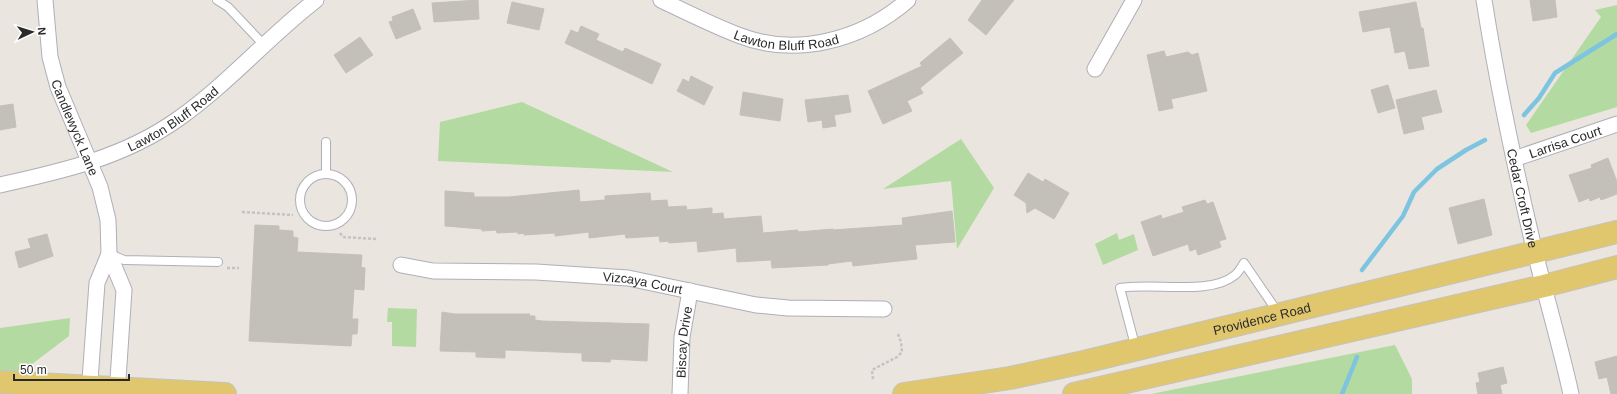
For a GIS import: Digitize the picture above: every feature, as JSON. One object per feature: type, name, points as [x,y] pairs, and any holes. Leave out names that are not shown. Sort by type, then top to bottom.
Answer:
[{"type":"main road","name":"Providence Road","points":[[904,394],[1010,378],[1084,362],[1617,232]]},
{"type":"main road","points":[[1074,394],[1544,286],[1617,267]]},
{"type":"main road","points":[[0,382],[89,391],[225,394]]},
{"type":"street","name":"Candlewyck Lane","points":[[45,0],[50,57],[58,87],[100,187],[108,220],[109,254],[124,290],[117,392]]},
{"type":"street","name":"Lawton Bluff Road","points":[[0,185],[89,163],[131,146],[178,120],[209,96],[264,45],[316,0]]},
{"type":"street","name":"Lawton Bluff Road","points":[[661,0],[739,36],[763,42],[800,46],[825,43],[876,23],[908,0]]},
{"type":"street","points":[[1095,69],[1134,0]]},
{"type":"street","name":"Cedar Croft Drive","points":[[1484,0],[1491,44],[1514,159],[1535,252],[1571,394]]},
{"type":"street","name":"Larrisa Court","points":[[1514,159],[1617,124]]},
{"type":"street","name":"Candlewyck Lane","points":[[89,391],[97,283],[109,254]]},
{"type":"street","name":"Vizcaya Court","points":[[401,265],[433,271],[536,272],[628,278],[756,305],[788,308],[884,309]]},
{"type":"street","name":"Biscay Drive","points":[[680,394],[682,337],[690,291]]},
{"type":"lane","points":[[217,0],[228,7],[264,45]]},
{"type":"lane","points":[[326,142],[326,173]]},
{"type":"lane","points":[[326,173],[342,179],[348,185],[352,193],[350,211],[338,224],[330,226],[317,225],[306,218],[299,202],[300,194],[310,179],[326,173]]},
{"type":"lane","points":[[109,254],[124,260],[218,262]]},
{"type":"lane","points":[[1136,349],[1120,288],[1137,285],[1192,288],[1217,283],[1235,275],[1244,263],[1279,314]]},
{"type":"path","points":[[242,212],[293,215]]},
{"type":"path","points":[[340,233],[343,237],[376,239]]},
{"type":"path","points":[[873,379],[872,370],[897,357],[902,352],[902,342],[898,334]]},
{"type":"green space","points":[[1617,5],[1617,107],[1531,133],[1526,125],[1601,17],[1595,10]]},
{"type":"green space","points":[[522,102],[673,172],[438,161],[440,122]]},
{"type":"green space","points":[[961,139],[994,188],[957,249],[951,181],[883,189]]},
{"type":"green space","points":[[1117,233],[1119,240],[1134,234],[1138,250],[1103,265],[1095,244]]},
{"type":"green space","points":[[388,308],[417,309],[416,347],[392,346],[392,322],[387,322]]},
{"type":"green space","points":[[70,318],[69,336],[15,377],[0,376],[0,328]]},
{"type":"green space","points":[[1395,345],[1412,379],[1412,394],[1151,394]]},
{"type":"building","points":[[478,0],[479,19],[434,22],[432,3]]},
{"type":"building","points":[[982,0],[1014,0],[986,35],[968,20]]},
{"type":"building","points":[[1530,0],[1555,0],[1557,17],[1533,21]]},
{"type":"building","points":[[512,2],[544,9],[539,30],[507,23]]},
{"type":"building","points":[[1416,2],[1421,28],[1423,28],[1429,66],[1409,69],[1405,51],[1395,53],[1390,27],[1363,32],[1359,12]]},
{"type":"building","points":[[413,9],[421,29],[396,39],[389,22],[393,21],[392,17]]},
{"type":"building","points":[[581,26],[599,34],[596,40],[623,52],[625,48],[661,64],[652,84],[565,43],[571,30],[578,33]]},
{"type":"building","points":[[360,37],[373,55],[346,73],[334,55]]},
{"type":"building","points":[[950,38],[963,53],[920,88],[923,93],[907,101],[912,111],[883,124],[868,91],[922,66],[920,63]]},
{"type":"building","points":[[1164,51],[1166,57],[1188,52],[1192,55],[1198,53],[1207,91],[1171,99],[1173,108],[1159,111],[1147,55]]},
{"type":"building","points":[[691,76],[713,87],[704,105],[677,91],[683,79],[689,82]]},
{"type":"building","points":[[1388,85],[1395,108],[1378,113],[1371,90]]},
{"type":"building","points":[[1436,90],[1442,112],[1421,117],[1424,129],[1404,134],[1396,100]]},
{"type":"building","points":[[743,92],[783,99],[780,121],[740,115]]},
{"type":"building","points":[[848,95],[851,112],[834,115],[836,126],[823,128],[822,120],[808,122],[805,100]]},
{"type":"building","points":[[13,104],[16,127],[0,130],[0,106]]},
{"type":"building","points":[[1608,158],[1617,182],[1617,194],[1601,200],[1600,197],[1590,201],[1589,198],[1579,202],[1569,175],[1592,168],[1591,165]]},
{"type":"building","points":[[1028,173],[1043,182],[1045,179],[1069,193],[1054,219],[1035,208],[1027,213],[1026,203],[1014,195]]},
{"type":"building","points":[[579,190],[580,202],[605,200],[605,196],[650,193],[651,201],[667,200],[668,207],[686,206],[687,210],[712,208],[712,214],[723,213],[724,219],[761,216],[763,233],[903,225],[902,218],[952,211],[955,242],[915,245],[917,259],[853,266],[852,261],[828,265],[772,268],[771,260],[737,262],[736,248],[698,252],[697,241],[669,243],[668,241],[660,242],[659,236],[626,238],[625,234],[589,238],[589,232],[555,236],[555,233],[524,235],[524,233],[518,234],[518,232],[497,233],[496,230],[482,231],[482,229],[445,226],[445,191],[474,193],[474,197],[509,197]]},
{"type":"building","points":[[1484,199],[1492,235],[1458,244],[1449,208]]},
{"type":"building","points":[[1205,200],[1207,204],[1213,202],[1226,239],[1219,241],[1221,247],[1198,255],[1196,249],[1190,251],[1188,244],[1153,256],[1141,222],[1161,215],[1162,219],[1184,212],[1182,207]]},
{"type":"building","points":[[255,225],[279,226],[279,230],[293,231],[293,237],[298,238],[297,252],[362,255],[361,267],[365,268],[364,290],[354,289],[352,319],[358,319],[357,334],[352,334],[351,346],[249,341]]},
{"type":"building","points":[[47,234],[53,256],[19,268],[15,252],[31,248],[28,239]]},
{"type":"building","points":[[442,312],[454,314],[530,314],[529,316],[535,316],[535,320],[542,321],[649,324],[647,361],[611,359],[610,362],[582,361],[582,353],[505,350],[505,358],[476,357],[476,352],[440,351]]},
{"type":"building","points":[[1617,356],[1617,394],[1611,394],[1607,377],[1599,379],[1595,362]]},
{"type":"building","points":[[1503,367],[1507,383],[1500,385],[1502,394],[1478,394],[1476,383],[1480,382],[1478,373]]},
{"type":"waterway","points":[[1524,115],[1539,98],[1555,73],[1617,34]]},
{"type":"waterway","points":[[1362,270],[1403,216],[1414,192],[1437,169],[1466,150],[1485,140]]},
{"type":"waterway","points":[[1342,394],[1357,357]]}]
